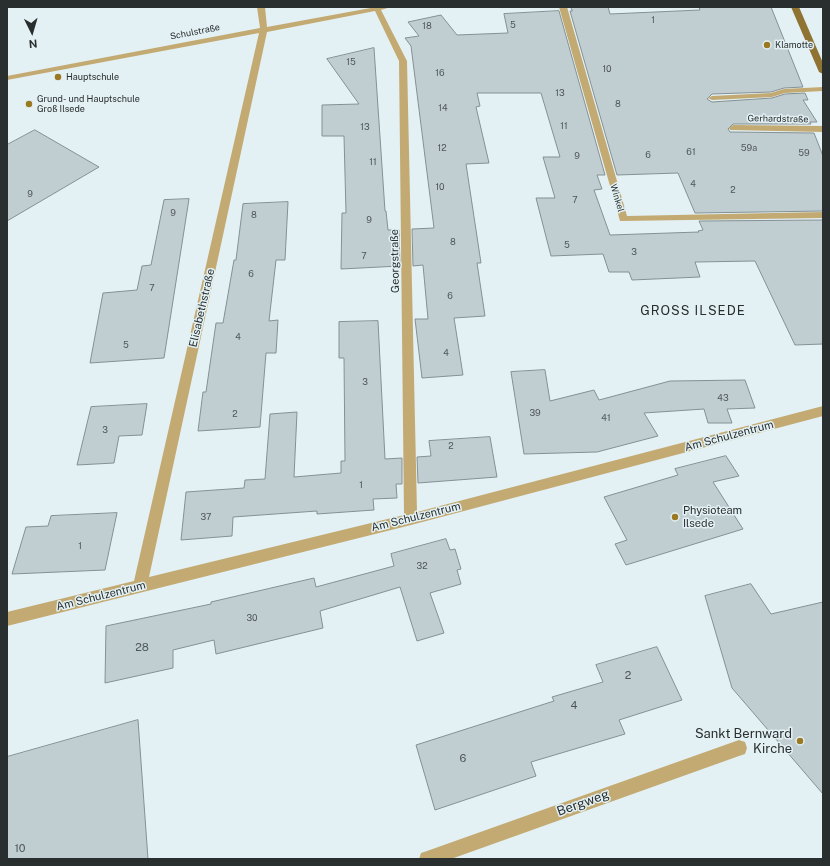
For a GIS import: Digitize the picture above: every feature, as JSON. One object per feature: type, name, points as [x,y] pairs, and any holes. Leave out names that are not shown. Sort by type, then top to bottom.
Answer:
[{"type":"main road","points":[[795,7],[823,72]]},
{"type":"street","points":[[261,7],[264,29]]},
{"type":"street","name":"Winkel","points":[[563,7],[623,219],[823,215]]},
{"type":"street","name":"Schulstraße","points":[[7,78],[382,8]]},
{"type":"street","name":"Georgstraße","points":[[382,8],[403,61],[411,519]]},
{"type":"street","name":"Elisabethstraße","points":[[140,587],[264,29]]},
{"type":"street","points":[[712,98],[772,95],[784,91],[823,89]]},
{"type":"street","name":"Gerhardstraße","points":[[733,128],[823,130]]},
{"type":"street","name":"Am Schulzentrum","points":[[7,619],[411,519],[823,411]]},
{"type":"street","name":"Bergweg","points":[[427,859],[739,748]]},
{"type":"building","points":[[571,7],[608,7],[610,14],[700,10],[699,7],[771,7],[803,87],[784,88],[771,92],[712,94],[707,99],[712,102],[772,98],[785,94],[805,93],[808,100],[803,100],[817,122],[810,122],[811,124],[733,124],[728,129],[730,132],[814,133],[823,156],[823,211],[695,213],[678,173],[617,175],[570,11],[572,11]]},
{"type":"building","points":[[559,11],[605,175],[597,175],[602,189],[594,190],[610,235],[699,232],[698,231],[703,230],[699,221],[823,220],[823,344],[795,345],[755,261],[695,262],[700,277],[632,280],[629,272],[609,272],[603,254],[551,256],[536,198],[555,198],[543,157],[560,157],[541,93],[477,93],[480,106],[476,107],[489,163],[466,164],[481,263],[477,263],[485,316],[454,318],[463,375],[422,378],[415,319],[428,319],[423,265],[413,266],[412,229],[434,228],[411,46],[405,38],[419,36],[408,22],[441,15],[457,35],[508,33],[504,14]]},
{"type":"building","points":[[374,48],[385,211],[388,230],[399,230],[400,266],[341,269],[342,213],[346,213],[344,136],[322,136],[322,105],[359,104],[327,59]]},
{"type":"building","points":[[35,130],[99,167],[7,221],[7,145]]},
{"type":"building","points":[[189,199],[164,358],[90,363],[103,293],[137,290],[142,266],[151,265],[164,200]]},
{"type":"building","points":[[288,202],[285,260],[276,260],[269,321],[278,320],[276,353],[266,353],[260,427],[198,431],[203,392],[206,392],[216,323],[223,323],[234,260],[236,260],[243,204]]},
{"type":"building","points":[[378,321],[385,459],[402,458],[402,484],[396,484],[397,498],[373,499],[374,510],[317,514],[317,511],[233,517],[232,536],[181,540],[186,492],[244,488],[245,480],[265,479],[270,414],[297,412],[294,477],[341,473],[341,461],[345,461],[344,358],[339,358],[339,322]]},
{"type":"building","points":[[545,370],[550,401],[594,390],[599,400],[670,381],[745,380],[755,408],[727,409],[732,423],[708,423],[704,409],[644,413],[658,436],[597,452],[524,454],[511,372]]},
{"type":"building","points":[[147,404],[142,435],[119,436],[114,463],[77,465],[91,407]]},
{"type":"building","points":[[490,437],[497,477],[418,483],[417,457],[431,456],[429,441]]},
{"type":"building","name":"Physioteam Ilsede","points":[[726,456],[739,476],[713,482],[743,529],[626,565],[615,544],[627,540],[604,497],[678,475],[675,469]]},
{"type":"building","points":[[117,513],[105,570],[12,574],[26,527],[48,526],[51,516]]},
{"type":"building","points":[[446,539],[450,550],[455,549],[461,569],[457,570],[461,584],[430,593],[444,633],[417,641],[400,587],[320,611],[323,628],[216,654],[214,640],[173,650],[173,668],[105,683],[106,626],[211,604],[211,602],[314,578],[316,587],[394,566],[391,554]]},
{"type":"building","name":"Sankt Bernward Kirche","points":[[751,584],[771,614],[823,602],[823,794],[732,688],[705,596]]},
{"type":"building","points":[[657,647],[682,700],[619,720],[625,734],[531,762],[536,776],[435,810],[416,745],[554,701],[552,697],[603,682],[596,665]]},
{"type":"building","points":[[138,720],[148,859],[7,859],[7,757]]},
{"type":"place","name":"Klamotte","points":[[767,45]]},
{"type":"place","name":"Hauptschule","points":[[58,77]]},
{"type":"place","name":"Grund- und Hauptschule Groß Ilsede","points":[[29,104]]},
{"type":"place","name":"Physioteam Ilsede","points":[[675,517]]},
{"type":"place","name":"Sankt Bernward Kirche","points":[[800,741]]},
{"type":"district","name":"GROSS ILSEDE","points":[[693,311]]}]
